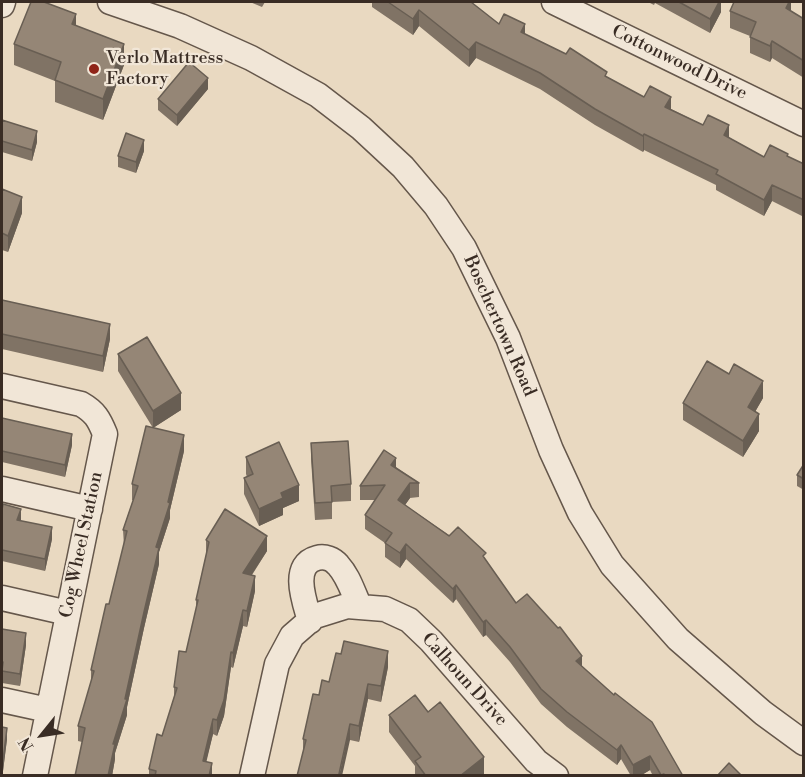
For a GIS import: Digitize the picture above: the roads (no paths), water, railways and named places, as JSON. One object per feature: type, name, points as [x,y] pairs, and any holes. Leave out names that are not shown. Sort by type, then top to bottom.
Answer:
[{"type":"street","name":"Boschertown Road","points":[[110,2],[180,26],[251,58],[318,94],[361,128],[403,167],[436,206],[464,248],[508,339],[551,450],[580,513],[612,565],[678,640],[763,713],[804,743]]},
{"type":"street","name":"Cottonwood Drive","points":[[554,2],[804,124]]},
{"type":"street","name":"Cog Wheel Station","points":[[2,386],[81,404],[91,410],[99,420],[105,434],[35,776]]},
{"type":"street","points":[[2,489],[90,509]]},
{"type":"street","points":[[310,621],[301,586],[302,574],[306,565],[315,558],[326,557],[336,563],[346,575],[360,607]]},
{"type":"street","points":[[2,598],[68,613]]},
{"type":"street","name":"Calhoun Drive","points":[[252,776],[277,664],[292,636],[315,616],[347,606],[385,609],[409,620],[431,640],[531,768],[556,776]]},
{"type":"street","points":[[2,700],[48,710]]},
{"type":"place","name":"Verlo Mattress Factory","points":[[94,69]]}]
